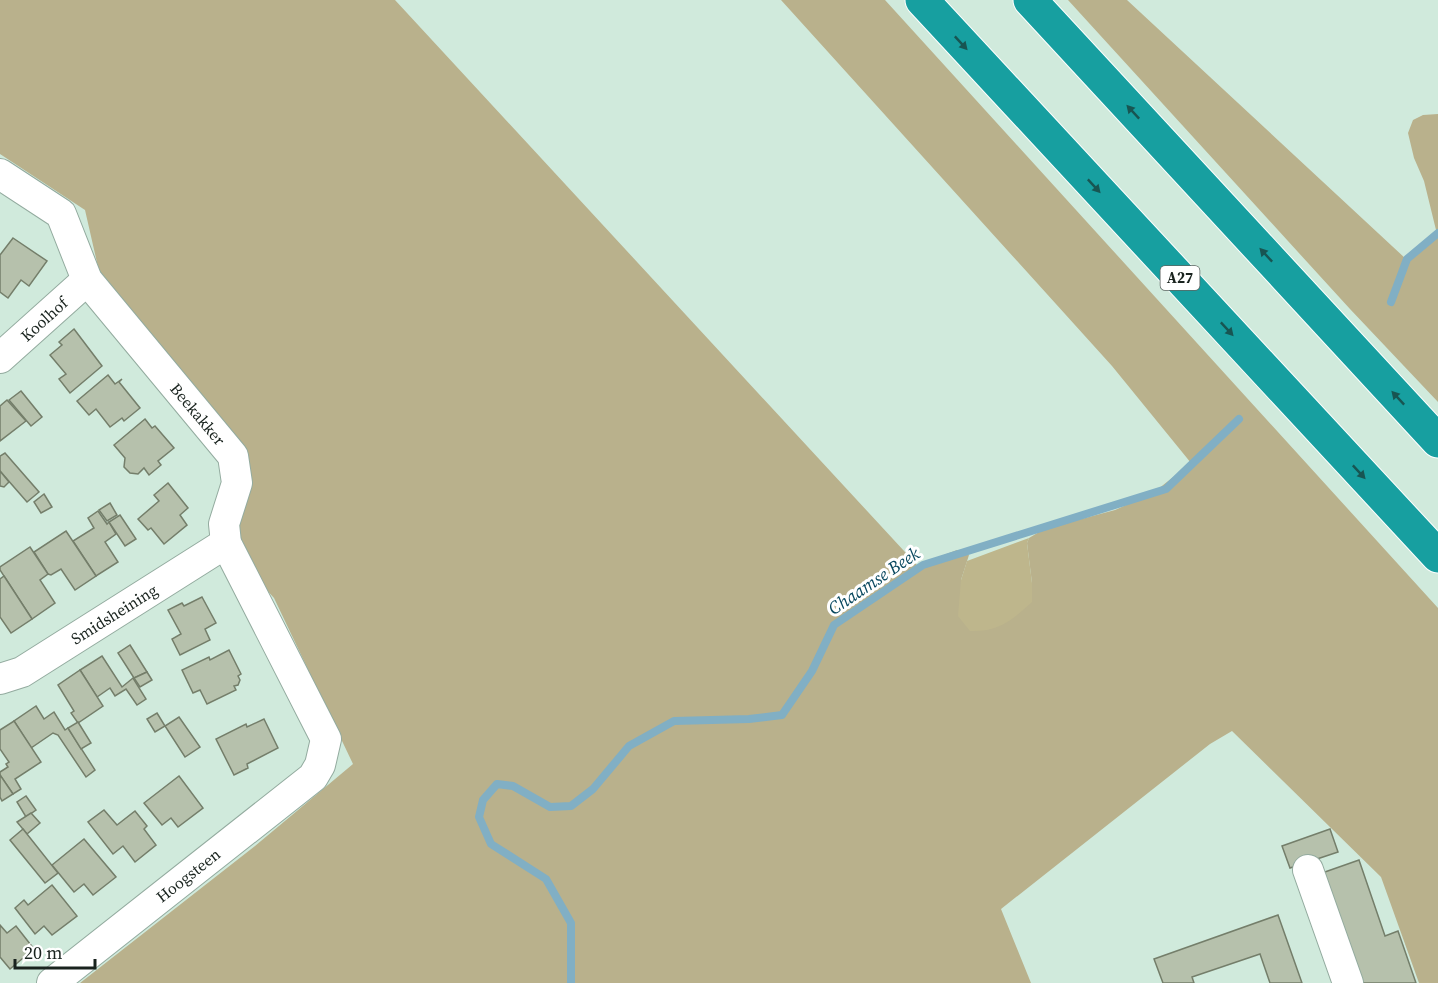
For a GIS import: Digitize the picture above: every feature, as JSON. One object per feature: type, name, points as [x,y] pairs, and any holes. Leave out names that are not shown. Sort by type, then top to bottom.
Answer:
[{"type":"highway","name":"A27","points":[[922,0],[1438,556]]},
{"type":"highway","points":[[1029,0],[1438,441]]},
{"type":"street","name":"Beekakker","points":[[0,174],[61,214],[87,280],[233,456],[237,483],[224,524],[226,543],[326,739],[320,765]]},
{"type":"street","name":"Koolhof","points":[[0,358],[87,280]]},
{"type":"street","name":"Smidsheining","points":[[0,679],[22,672],[226,543]]},
{"type":"street","name":"Hoogsteen","points":[[52,983],[313,777],[320,765]]},
{"type":"street","points":[[1308,870],[1348,983]]},
{"type":"shaded area","points":[[0,0],[395,0],[917,565],[957,550],[969,555],[961,580],[1032,602],[1027,543],[1029,538],[1044,529],[1115,510],[1153,493],[1191,463],[1112,366],[781,0],[885,0],[1438,608],[1438,983],[1419,983],[1381,877],[1232,731],[1210,744],[1001,909],[1031,983],[80,983],[255,846],[353,764],[274,598],[244,565],[239,527],[251,486],[101,280],[85,210],[0,154]]},
{"type":"shaded area","points":[[1068,0],[1127,0],[1406,259],[1437,234],[1424,181],[1414,158],[1408,133],[1413,120],[1423,115],[1438,114],[1438,402],[1350,309]]},
{"type":"shaded area","points":[[1029,538],[1027,543],[1032,602],[1004,624],[980,631],[970,631],[958,616],[961,580],[967,561]]},
{"type":"building","points":[[13,238],[47,261],[29,286],[21,280],[8,298],[0,292],[0,255]]},
{"type":"building","points":[[74,329],[102,366],[70,393],[59,379],[66,374],[50,355],[62,345],[59,342]]},
{"type":"building","points":[[108,375],[115,384],[122,379],[119,382],[140,408],[124,421],[122,418],[110,427],[96,409],[89,415],[77,401]]},
{"type":"building","points":[[21,391],[42,417],[31,426],[9,400]]},
{"type":"building","points":[[7,400],[26,421],[0,441],[0,406]]},
{"type":"building","points":[[145,419],[152,428],[155,426],[174,448],[158,461],[161,465],[149,475],[144,468],[138,474],[130,473],[124,467],[125,458],[114,445]]},
{"type":"building","points":[[5,453],[39,492],[27,502],[0,471],[0,456]]},
{"type":"building","points":[[0,471],[9,482],[4,487],[0,486]]},
{"type":"building","points":[[168,483],[188,508],[180,515],[187,525],[164,544],[151,528],[148,530],[138,519],[159,501],[154,495]]},
{"type":"building","points":[[44,494],[52,507],[41,513],[34,502]]},
{"type":"building","points":[[110,503],[117,515],[107,521],[99,510]]},
{"type":"building","points":[[98,511],[107,524],[109,522],[116,534],[105,542],[118,562],[96,576],[73,541],[94,528],[88,518]]},
{"type":"building","points":[[120,515],[136,539],[125,546],[109,522]]},
{"type":"building","points":[[66,531],[96,576],[75,590],[61,569],[51,575],[48,574],[34,552]]},
{"type":"building","points":[[30,547],[48,574],[40,580],[55,603],[32,619],[0,570],[0,567]]},
{"type":"building","points":[[4,576],[32,619],[11,633],[0,617],[0,579]]},
{"type":"building","points":[[202,597],[216,623],[205,629],[210,640],[180,655],[172,639],[181,634],[168,610],[182,603],[184,606]]},
{"type":"building","points":[[130,645],[147,672],[134,678],[118,653]]},
{"type":"building","points":[[229,650],[241,674],[238,676],[240,680],[238,685],[234,686],[236,690],[207,704],[200,690],[193,693],[182,670]]},
{"type":"building","points":[[102,656],[122,687],[133,678],[146,699],[137,705],[126,689],[115,696],[110,688],[97,697],[80,670]]},
{"type":"building","points":[[80,670],[103,706],[78,723],[71,713],[74,711],[58,685]]},
{"type":"building","points":[[147,672],[152,680],[140,687],[134,678]]},
{"type":"building","points":[[36,706],[44,719],[54,712],[65,730],[68,728],[95,770],[86,777],[58,735],[53,733],[31,748],[14,721]]},
{"type":"building","points":[[157,713],[165,726],[155,732],[147,719]]},
{"type":"building","points":[[179,717],[200,747],[185,757],[165,726]]},
{"type":"building","points":[[264,719],[278,748],[247,764],[248,768],[234,775],[216,739],[246,724],[247,727]]},
{"type":"building","points":[[14,721],[41,762],[15,779],[21,789],[13,794],[0,775],[0,772],[8,767],[6,764],[9,762],[0,749],[0,730]]},
{"type":"building","points":[[78,722],[91,743],[81,749],[68,728]]},
{"type":"building","points":[[0,775],[13,794],[2,801],[0,797]]},
{"type":"building","points":[[179,776],[203,808],[178,827],[171,818],[162,825],[144,803]]},
{"type":"building","points":[[26,796],[36,810],[26,817],[17,802]]},
{"type":"building","points":[[104,810],[117,825],[135,811],[147,826],[144,829],[156,845],[135,862],[123,846],[113,854],[88,822]]},
{"type":"building","points":[[31,813],[40,823],[27,834],[17,822]]},
{"type":"building","points":[[23,829],[58,873],[45,883],[10,840]]},
{"type":"building","points":[[1330,829],[1338,852],[1290,868],[1282,846]]},
{"type":"building","points":[[84,839],[116,877],[93,895],[84,884],[74,892],[52,865]]},
{"type":"building","points":[[1359,860],[1385,936],[1398,931],[1416,983],[1360,983],[1322,873]]},
{"type":"building","points":[[52,885],[77,916],[52,935],[44,926],[35,934],[15,908],[24,900],[28,905]]},
{"type":"building","points":[[1278,915],[1302,983],[1270,983],[1260,954],[1192,977],[1194,983],[1163,983],[1154,959]]},
{"type":"building","points":[[0,925],[7,933],[16,926],[34,949],[10,969],[0,957]]},
{"type":"waterway","name":"Chaamse Beek","points":[[1391,302],[1407,259],[1438,233]]},
{"type":"waterway","name":"Chaamse Beek","points":[[571,983],[571,923],[546,879],[491,844],[479,817],[483,800],[497,784],[513,786],[550,807],[571,806],[593,789],[629,746],[674,721],[749,719],[782,715],[812,671],[834,625],[923,565],[1166,489],[1239,419]]}]
